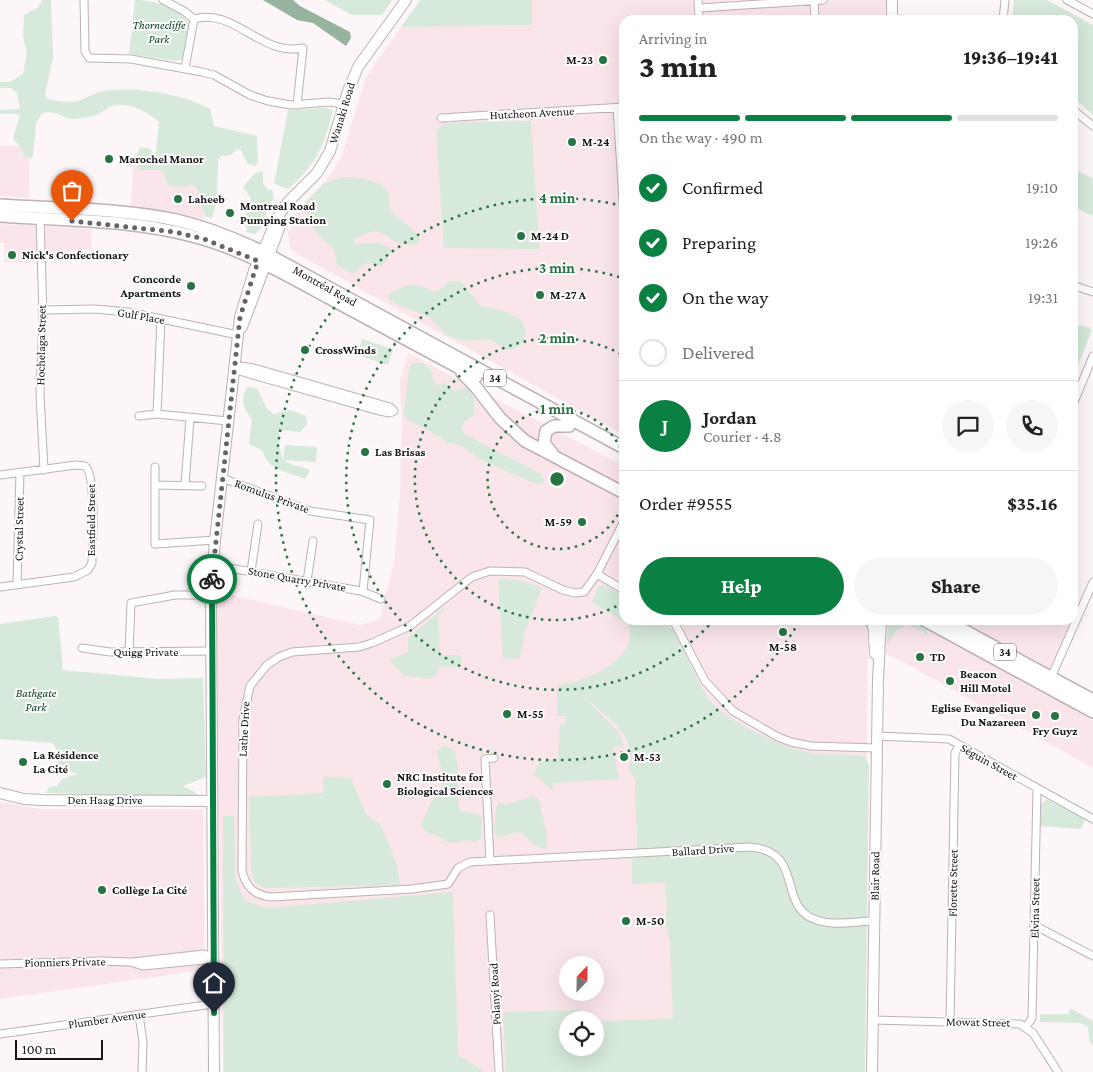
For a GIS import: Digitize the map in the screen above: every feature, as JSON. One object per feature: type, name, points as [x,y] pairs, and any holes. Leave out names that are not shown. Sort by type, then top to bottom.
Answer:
[{"type":"main road","name":"Montréal Road","points":[[0,205],[40,213],[203,228],[619,445]]},
{"type":"main road","name":"Montréal Road","points":[[0,216],[40,213]]},
{"type":"main road","name":"Montréal Road","points":[[263,258],[449,362],[619,453]]},
{"type":"main road","points":[[449,362],[472,382],[500,418],[515,433],[536,447],[619,490]]},
{"type":"main road","points":[[557,457],[545,445],[545,434],[549,428],[554,426],[569,426]]},
{"type":"main road","name":"34","points":[[934,625],[1049,682],[1093,700]]},
{"type":"main road","name":"34","points":[[954,625],[1049,682],[1093,712]]},
{"type":"street","points":[[84,0],[85,51],[89,58],[131,59],[185,68],[214,75],[260,99],[297,104],[329,102],[343,104]]},
{"type":"street","points":[[163,0],[184,11],[194,19],[214,16],[273,46],[286,49],[303,48],[297,104]]},
{"type":"street","name":"Wanaki Road","points":[[214,1072],[211,595],[212,565],[238,335],[263,258],[293,198],[326,159],[337,135],[343,104],[352,79],[362,60],[406,0]]},
{"type":"street","points":[[698,0],[699,15]]},
{"type":"street","points":[[699,8],[823,0]]},
{"type":"street","points":[[892,0],[892,15]]},
{"type":"street","points":[[1004,15],[1005,0]]},
{"type":"street","points":[[1067,0],[1093,14]]},
{"type":"street","points":[[814,1],[815,15]]},
{"type":"street","points":[[185,68],[194,19]]},
{"type":"street","name":"Hutcheon Avenue","points":[[441,118],[619,107]]},
{"type":"street","points":[[1078,113],[1093,126]]},
{"type":"street","name":"Hochelaga Street","points":[[40,213],[42,310],[40,394],[44,470]]},
{"type":"street","points":[[1078,287],[1093,292]]},
{"type":"street","name":"Gulf Place","points":[[42,310],[95,309],[128,312],[238,335]]},
{"type":"street","points":[[157,414],[162,319]]},
{"type":"street","points":[[1078,392],[1093,356]]},
{"type":"street","points":[[233,367],[254,368],[340,391],[390,407],[394,411],[390,413],[379,411],[278,383],[233,367]]},
{"type":"street","points":[[139,416],[157,414],[190,419],[228,421]]},
{"type":"street","points":[[185,484],[190,419]]},
{"type":"street","name":"Eastfield Street","points":[[18,585],[74,577],[88,570],[92,553],[92,486],[89,469],[76,465],[44,470]]},
{"type":"street","points":[[156,467],[154,544],[215,540]]},
{"type":"street","points":[[0,474],[44,470]]},
{"type":"street","name":"Crystal Street","points":[[18,585],[20,473]]},
{"type":"street","name":"Romulus Private","points":[[222,478],[310,510],[370,520],[363,591]]},
{"type":"street","points":[[156,485],[185,484],[202,486]]},
{"type":"street","points":[[251,571],[258,524]]},
{"type":"street","points":[[619,531],[597,574],[619,587]]},
{"type":"street","points":[[307,581],[313,541]]},
{"type":"street","name":"Stone Quarry Private","points":[[212,565],[363,591],[381,599]]},
{"type":"street","name":"Lathe Drive","points":[[490,861],[463,864],[448,884],[426,888],[271,897],[251,890],[242,871],[243,719],[245,699],[257,674],[279,657],[292,652],[372,643],[410,626],[472,577],[490,571],[525,572],[538,576],[563,590],[579,593],[587,589],[597,574]]},
{"type":"street","points":[[1078,621],[1090,596],[1093,582]]},
{"type":"street","points":[[0,587],[18,585]]},
{"type":"street","points":[[129,653],[131,603],[175,595],[211,595]]},
{"type":"street","points":[[676,625],[705,681],[732,711],[778,737],[791,742],[811,746],[877,748]]},
{"type":"street","name":"Blair Road","points":[[872,1072],[878,680],[875,625]]},
{"type":"street","points":[[1049,682],[1076,625]]},
{"type":"street","name":"Quigg Private","points":[[82,648],[129,653],[211,651]]},
{"type":"street","name":"Séguin Street","points":[[877,736],[942,738],[959,745],[1093,819]]},
{"type":"street","name":"Florette Street","points":[[950,1021],[956,753],[959,745]]},
{"type":"street","points":[[490,861],[485,759],[494,758]]},
{"type":"street","name":"Elvina Street","points":[[1026,1027],[1032,1018],[1037,788]]},
{"type":"street","name":"Den Haag Drive","points":[[0,793],[30,800],[211,801]]},
{"type":"street","name":"Ballard Drive","points":[[490,861],[763,848],[780,859],[787,870],[794,898],[800,909],[810,918],[830,922],[874,921]]},
{"type":"street","name":"Polanyi Road","points":[[490,915],[499,1072]]},
{"type":"street","points":[[1034,925],[1093,956]]},
{"type":"street","name":"Pionniers Private","points":[[0,964],[102,961],[160,966],[204,960],[212,957]]},
{"type":"street","name":"Plumber Avenue","points":[[0,1034],[213,1004]]},
{"type":"street","points":[[139,1015],[143,1042],[142,1072]]},
{"type":"street","name":"Mowat Street","points":[[873,1020],[1014,1022],[1034,1033],[1058,1072]]},
{"type":"shaded area","points":[[263,0],[293,0],[300,6],[350,32],[351,38],[346,46],[313,23],[297,20]]},
{"type":"shaded area","points":[[532,0],[886,0],[885,15],[619,15],[619,432],[290,250],[288,233],[299,208],[328,178],[342,156],[365,79],[401,27],[532,25]]},
{"type":"shaded area","points":[[0,146],[30,146],[29,198],[0,196]]},
{"type":"shaded area","points":[[133,165],[163,168],[205,183],[204,219],[131,205]]},
{"type":"shaded area","points":[[0,224],[91,229],[92,249],[74,249],[74,253],[45,254],[44,262],[5,263],[4,243],[0,243]]},
{"type":"shaded area","points":[[408,353],[619,463],[619,625],[865,625],[868,641],[863,1072],[223,1072],[217,649],[218,592],[360,625],[380,619],[394,562],[400,492],[402,423],[400,382]]},
{"type":"shaded area","points":[[887,625],[1068,625],[1077,629],[1046,693],[1093,721],[1093,768],[901,661],[886,654]]},
{"type":"shaded area","name":"Collège La Cité","points":[[0,802],[39,809],[203,809],[205,970],[0,999]]},
{"type":"green space","points":[[43,0],[51,0],[53,58],[45,94],[47,99],[74,102],[97,93],[112,90],[156,92],[186,99],[210,109],[214,126],[257,136],[258,163],[254,166],[247,163],[241,150],[237,149],[231,155],[221,156],[218,160],[217,201],[212,218],[206,217],[199,200],[199,192],[194,184],[181,187],[168,185],[163,170],[142,170],[137,168],[135,158],[140,147],[150,149],[154,154],[156,151],[159,122],[149,114],[131,106],[112,106],[99,114],[76,119],[48,112],[42,113],[36,123],[32,158],[25,158],[22,149],[13,139],[20,114],[0,114],[0,110],[20,109],[17,93],[11,88],[0,88],[0,82],[10,82],[23,74],[27,52],[23,37],[24,15],[37,8]]},
{"type":"green space","name":"Thornecliffe Park","points":[[135,0],[158,3],[173,9],[186,19],[190,25],[183,59],[176,61],[129,54]]},
{"type":"green space","points":[[325,0],[392,0],[382,15],[352,15]]},
{"type":"green space","points":[[420,0],[532,0],[532,25],[401,27]]},
{"type":"green space","points":[[1014,0],[1047,0],[1075,15],[1012,15]]},
{"type":"green space","points":[[1078,17],[1093,25],[1093,115],[1078,102]]},
{"type":"green space","points":[[326,108],[333,110],[323,145],[313,162],[289,189],[274,184],[288,110]]},
{"type":"green space","points":[[531,121],[539,249],[444,248],[436,131],[444,123]]},
{"type":"green space","points":[[263,171],[263,183],[267,189],[272,190],[274,198],[267,208],[264,225],[255,234],[246,232],[247,227],[243,225],[251,198],[243,187],[255,173]]},
{"type":"green space","points":[[1078,172],[1093,178],[1093,216],[1078,208]]},
{"type":"green space","points":[[342,177],[368,180],[385,188],[389,196],[392,212],[418,236],[420,240],[416,245],[399,244],[384,234],[373,231],[356,238],[354,243],[385,245],[393,251],[382,266],[366,263],[353,274],[337,265],[334,248],[322,239],[310,223],[306,202],[323,184]]},
{"type":"green space","points":[[450,281],[461,282],[481,306],[504,311],[520,319],[526,330],[523,341],[515,349],[508,350],[488,339],[465,341],[448,336],[428,316],[389,300],[389,294],[405,286],[417,286],[435,291],[444,287]]},
{"type":"green space","points":[[1078,326],[1089,327],[1092,330],[1078,365]]},
{"type":"green space","points":[[362,339],[393,349],[388,365],[357,355]]},
{"type":"green space","points":[[423,363],[431,370],[433,381],[438,385],[445,383],[453,391],[466,388],[471,393],[474,415],[464,422],[461,427],[464,434],[541,474],[544,480],[540,484],[483,461],[463,447],[447,442],[408,420],[404,415],[409,369],[412,364]]},
{"type":"green space","points":[[247,387],[257,388],[267,409],[274,414],[290,410],[306,416],[307,424],[300,432],[282,430],[279,432],[279,446],[283,460],[285,445],[317,447],[316,462],[284,460],[290,464],[310,470],[306,479],[274,467],[269,463],[263,451],[249,444],[252,419],[246,411],[243,400]]},
{"type":"green space","points":[[498,579],[519,580],[542,588],[524,633],[520,658],[503,659]]},
{"type":"green space","points":[[604,585],[619,593],[619,619],[592,602],[599,586]]},
{"type":"green space","points":[[445,607],[444,612],[438,615],[440,655],[461,655],[461,666],[439,667],[437,674],[429,679],[404,675],[389,660],[408,652],[408,638]]},
{"type":"green space","name":"Bathgate Park","points":[[58,617],[63,670],[158,679],[203,678],[206,777],[183,786],[203,797],[46,793],[49,787],[57,786],[62,779],[77,774],[57,767],[59,754],[53,743],[0,739],[0,624]]},
{"type":"green space","points":[[629,625],[668,625],[675,634],[707,696],[713,704],[732,719],[788,747],[811,753],[864,756],[869,765],[865,1072],[506,1072],[503,1012],[582,1010],[559,1011],[559,1056],[604,1056],[604,1022],[673,1018],[670,942],[665,919],[667,909],[665,882],[632,884],[632,859],[637,847],[635,779],[628,767],[631,762],[630,751],[622,732],[616,724],[582,696],[618,731],[624,746],[613,747],[619,779],[552,783],[553,791],[534,774],[539,763],[558,758],[560,725],[565,723],[566,716],[557,716],[557,685],[587,678],[597,673],[615,661],[629,643]]},
{"type":"green space","points":[[888,625],[905,625],[897,630],[887,644]]},
{"type":"green space","points":[[908,625],[920,625],[929,631],[924,637],[925,633]]},
{"type":"green space","points":[[444,745],[454,751],[456,759],[460,811],[477,814],[482,817],[481,839],[476,842],[446,841],[427,833],[421,825],[432,800],[441,794],[441,768],[437,752]]},
{"type":"green space","points":[[323,777],[351,778],[365,813],[381,826],[397,865],[400,885],[264,888],[254,882],[251,869],[249,797],[324,793]]},
{"type":"green space","points":[[534,796],[540,802],[546,830],[546,849],[532,843],[522,833],[517,832],[499,838],[494,833],[496,810],[499,803],[507,804]]},
{"type":"green space","points":[[1047,799],[1085,819],[1081,829],[1040,826],[1041,804]]},
{"type":"green space","points":[[223,816],[234,816],[235,878],[245,901],[267,908],[453,892],[458,1055],[484,1072],[224,1072]]},
{"type":"green space","points":[[1070,1008],[1093,1021],[1093,1046],[1089,1040],[1088,1027],[1080,1023],[1040,1022],[1040,1014],[1069,1014]]},
{"type":"way so far","points":[[72,221],[111,223],[194,236],[258,261],[240,317],[233,367],[212,579]]},
{"type":"place","name":"M-23","points":[[603,60]]},
{"type":"place","name":"M-24","points":[[572,142]]},
{"type":"place","name":"Marochel Manor","points":[[109,159]]},
{"type":"place","name":"Laheeb","points":[[178,199]]},
{"type":"place","name":"Montreal Road Pumping Station","points":[[230,213]]},
{"type":"place","name":"M-24 D","points":[[521,236]]},
{"type":"place","name":"Nick's Confectionary","points":[[12,255]]},
{"type":"place","name":"Concorde Apartments","points":[[191,286]]},
{"type":"place","name":"M-27 A","points":[[540,295]]},
{"type":"place","name":"CrossWinds","points":[[305,350]]},
{"type":"place","name":"Las Brisas","points":[[365,452]]},
{"type":"place","name":"M-59","points":[[582,522]]},
{"type":"place","name":"M-58","points":[[783,632]]},
{"type":"place","name":"TD","points":[[920,657]]},
{"type":"place","name":"Beacon Hill Motel","points":[[950,681]]},
{"type":"place","name":"M-55","points":[[507,714]]},
{"type":"place","name":"Eglise Evangelique Du Nazareen","points":[[1036,715]]},
{"type":"place","name":"Fry Guyz","points":[[1055,716]]},
{"type":"place","name":"M-53","points":[[624,757]]},
{"type":"place","name":"La Résidence La Cité","points":[[23,762]]},
{"type":"place","name":"NRC Institute for Biological Sciences","points":[[387,784]]},
{"type":"place","name":"Collège La Cité","points":[[102,890]]},
{"type":"place","name":"M-50","points":[[626,921]]},
{"type":"route","points":[[212,579],[211,791],[214,1013]]}]
